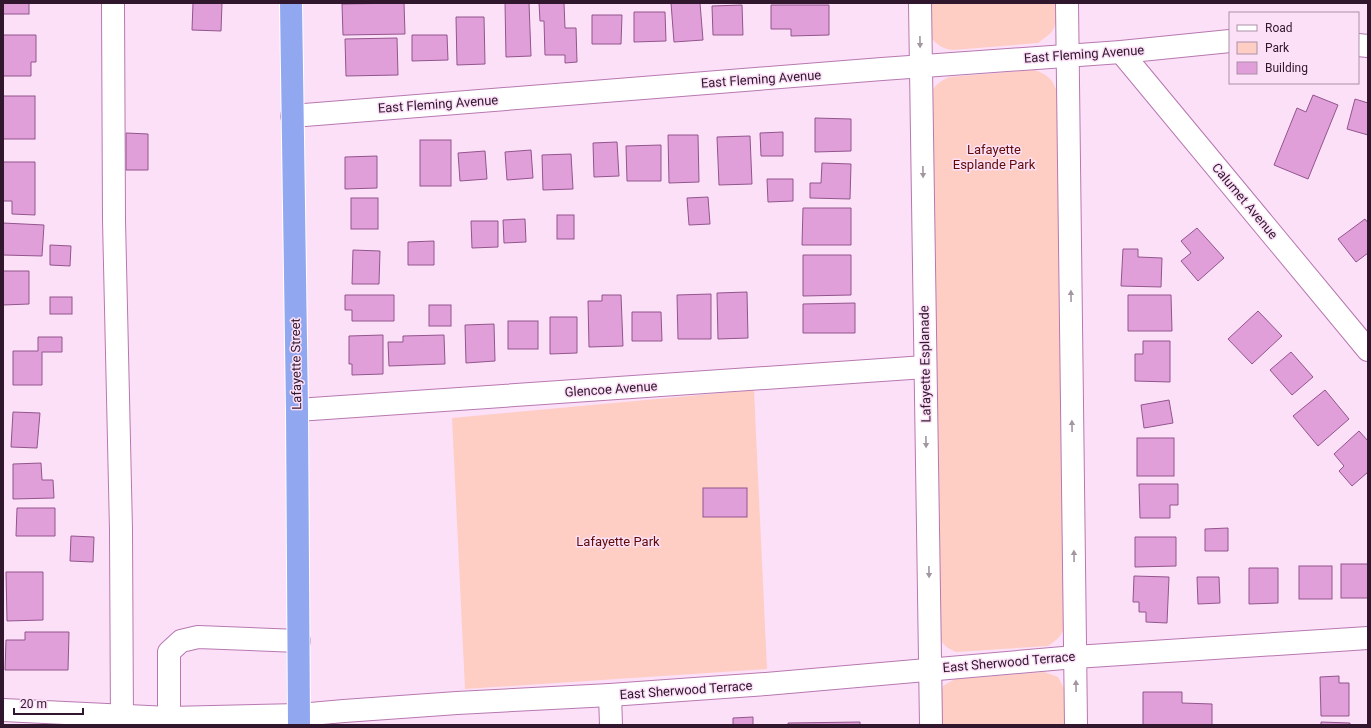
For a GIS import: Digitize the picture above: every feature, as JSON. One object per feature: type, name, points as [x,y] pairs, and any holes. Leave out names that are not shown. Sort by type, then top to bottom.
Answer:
[{"type":"highway","name":"Lafayette Street","points":[[290,3],[297,410],[299,720]]},
{"type":"street","points":[[113,3],[114,220],[121,530],[122,720]]},
{"type":"street","name":"Lafayette Esplanade","points":[[920,3],[931,725]]},
{"type":"street","points":[[1067,3],[1076,725]]},
{"type":"street","name":"East Fleming Avenue","points":[[292,116],[921,66],[1121,52],[1229,41]]},
{"type":"street","name":"Calumet Avenue","points":[[1121,52],[1368,350]]},
{"type":"street","name":"Glencoe Avenue","points":[[297,410],[925,367]]},
{"type":"street","points":[[169,718],[169,652],[181,641],[198,637],[299,641]]},
{"type":"street","name":"East Sherwood Terrace","points":[[3,710],[122,720],[169,718],[299,720],[344,711],[766,684],[1075,657],[1368,638]]},
{"type":"street","points":[[610,695],[611,725]]},
{"type":"green space","points":[[927,3],[1056,3],[1056,21],[1051,33],[1038,43],[953,50],[940,46],[930,37]]},
{"type":"green space","name":"Lafayette Esplande Park","points":[[1034,70],[1043,73],[1052,81],[1057,93],[1065,624],[1059,637],[1048,646],[956,652],[945,646],[939,635],[931,92],[939,83],[949,77]]},
{"type":"green space","name":"Lafayette Park","points":[[754,390],[767,669],[465,689],[452,418]]},
{"type":"green space","points":[[1044,672],[1058,677],[1065,690],[1067,725],[939,725],[940,697],[943,686],[955,679]]},
{"type":"building","points":[[3,3],[29,3],[29,14],[3,14]]},
{"type":"building","points":[[193,3],[222,3],[221,31],[192,30]]},
{"type":"building","points":[[404,3],[405,34],[343,35],[342,4]]},
{"type":"building","points":[[505,3],[529,3],[531,56],[506,57]]},
{"type":"building","points":[[539,3],[564,3],[565,28],[576,28],[577,62],[565,63],[565,55],[545,55],[544,21],[540,21]]},
{"type":"building","points":[[671,3],[700,3],[703,40],[674,42]]},
{"type":"building","points":[[742,5],[743,35],[713,35],[712,6]]},
{"type":"building","points":[[771,5],[829,5],[829,35],[791,36],[791,29],[771,29]]},
{"type":"building","points":[[634,12],[665,12],[666,41],[634,42]]},
{"type":"building","points":[[592,15],[622,15],[621,44],[592,44]]},
{"type":"building","points":[[456,17],[484,17],[485,64],[457,65]]},
{"type":"building","points":[[3,35],[36,35],[36,62],[31,62],[31,76],[3,76]]},
{"type":"building","points":[[412,35],[447,35],[448,60],[412,61]]},
{"type":"building","points":[[397,38],[398,75],[346,76],[345,39]]},
{"type":"building","points":[[1313,95],[1338,105],[1308,179],[1274,165],[1297,108],[1306,112]]},
{"type":"building","points":[[3,96],[35,96],[35,139],[3,139]]},
{"type":"building","points":[[1355,99],[1368,103],[1368,135],[1347,129]]},
{"type":"building","points":[[815,118],[851,119],[851,151],[815,152]]},
{"type":"building","points":[[783,132],[783,156],[761,156],[760,133]]},
{"type":"building","points":[[126,133],[148,134],[148,170],[126,170]]},
{"type":"building","points":[[668,135],[698,135],[699,182],[669,183]]},
{"type":"building","points":[[750,136],[752,184],[719,185],[717,137]]},
{"type":"building","points":[[420,140],[451,140],[451,186],[420,186]]},
{"type":"building","points":[[617,142],[619,176],[594,177],[593,143]]},
{"type":"building","points":[[661,145],[661,181],[627,181],[626,146]]},
{"type":"building","points":[[531,150],[533,178],[507,180],[505,152]]},
{"type":"building","points":[[485,151],[487,179],[460,181],[458,153]]},
{"type":"building","points":[[571,154],[573,189],[543,190],[542,155]]},
{"type":"building","points":[[377,156],[377,188],[345,189],[345,157]]},
{"type":"building","points":[[3,162],[35,162],[35,215],[12,214],[12,201],[3,201]]},
{"type":"building","points":[[822,163],[851,164],[850,199],[810,198],[810,183],[821,183]]},
{"type":"building","points":[[767,179],[793,179],[793,201],[768,202]]},
{"type":"building","points":[[708,197],[710,224],[689,225],[687,198]]},
{"type":"building","points":[[351,198],[378,198],[378,229],[351,229]]},
{"type":"building","points":[[803,208],[851,208],[851,245],[802,245]]},
{"type":"building","points":[[557,215],[574,215],[574,239],[557,239]]},
{"type":"building","points":[[525,219],[526,242],[504,243],[503,220]]},
{"type":"building","points":[[1365,219],[1368,223],[1368,253],[1356,262],[1338,239]]},
{"type":"building","points":[[471,221],[498,221],[498,247],[472,248]]},
{"type":"building","points":[[3,223],[44,225],[42,256],[3,255]]},
{"type":"building","points":[[1197,228],[1224,258],[1198,281],[1181,261],[1191,253],[1181,241]]},
{"type":"building","points":[[434,241],[434,265],[408,265],[408,242]]},
{"type":"building","points":[[50,245],[71,246],[70,266],[50,265]]},
{"type":"building","points":[[1123,249],[1138,249],[1138,257],[1162,258],[1161,287],[1121,286]]},
{"type":"building","points":[[353,250],[380,251],[379,284],[352,284]]},
{"type":"building","points":[[803,255],[851,255],[851,295],[803,296]]},
{"type":"building","points":[[3,271],[29,271],[29,304],[3,305]]},
{"type":"building","points":[[747,292],[748,338],[718,339],[717,293]]},
{"type":"building","points":[[711,294],[711,339],[678,339],[677,295]]},
{"type":"building","points":[[345,295],[394,295],[394,321],[352,321],[352,310],[345,310]]},
{"type":"building","points":[[602,295],[621,295],[623,346],[589,347],[588,301],[602,301]]},
{"type":"building","points":[[1128,295],[1171,295],[1172,331],[1128,331]]},
{"type":"building","points":[[50,297],[72,297],[72,314],[50,314]]},
{"type":"building","points":[[855,303],[855,333],[803,333],[803,304]]},
{"type":"building","points":[[429,305],[451,305],[451,326],[429,326]]},
{"type":"building","points":[[1258,311],[1282,336],[1252,364],[1228,339]]},
{"type":"building","points":[[632,312],[661,312],[662,341],[632,341]]},
{"type":"building","points":[[550,317],[577,317],[577,353],[550,354]]},
{"type":"building","points":[[508,321],[538,321],[538,349],[508,349]]},
{"type":"building","points":[[494,324],[495,361],[466,363],[465,325]]},
{"type":"building","points":[[383,335],[383,374],[352,375],[352,364],[349,364],[349,336]]},
{"type":"building","points":[[444,335],[445,364],[389,366],[388,342],[403,342],[403,336]]},
{"type":"building","points":[[38,337],[62,337],[62,352],[42,352],[42,385],[13,385],[13,351],[38,351]]},
{"type":"building","points":[[1143,341],[1170,341],[1170,382],[1135,381],[1135,354],[1143,354]]},
{"type":"building","points":[[1291,352],[1313,377],[1292,395],[1270,370]]},
{"type":"building","points":[[1325,390],[1349,419],[1318,446],[1293,416]]},
{"type":"building","points":[[1169,400],[1173,423],[1144,428],[1141,405]]},
{"type":"building","points":[[13,412],[40,413],[37,448],[11,447]]},
{"type":"building","points":[[1359,431],[1368,441],[1368,472],[1352,486],[1339,471],[1344,466],[1334,454]]},
{"type":"building","points":[[1137,438],[1174,438],[1174,476],[1137,476]]},
{"type":"building","points":[[41,463],[42,480],[53,480],[54,498],[13,499],[13,464]]},
{"type":"building","points":[[1139,484],[1178,484],[1178,505],[1170,505],[1170,518],[1140,518]]},
{"type":"building","points":[[703,488],[747,488],[747,517],[703,517]]},
{"type":"building","points":[[17,508],[55,508],[55,536],[16,536]]},
{"type":"building","points":[[1228,528],[1228,551],[1205,551],[1205,529]]},
{"type":"building","points":[[71,536],[94,537],[93,562],[70,561]]},
{"type":"building","points":[[1135,537],[1176,537],[1176,566],[1135,567]]},
{"type":"building","points":[[1341,564],[1368,564],[1368,598],[1341,598]]},
{"type":"building","points":[[1299,566],[1332,566],[1332,599],[1299,599]]},
{"type":"building","points":[[1249,568],[1278,568],[1278,603],[1249,604]]},
{"type":"building","points":[[6,572],[43,572],[43,620],[7,621]]},
{"type":"building","points":[[1134,576],[1169,577],[1167,623],[1146,622],[1146,612],[1139,612],[1139,602],[1133,602]]},
{"type":"building","points":[[1197,577],[1219,577],[1220,603],[1198,604]]},
{"type":"building","points":[[25,632],[69,632],[68,670],[5,670],[6,640],[25,640]]},
{"type":"building","points":[[1339,676],[1339,683],[1349,683],[1349,716],[1321,716],[1320,677]]},
{"type":"building","points":[[1143,692],[1182,692],[1182,703],[1212,704],[1212,725],[1143,725]]},
{"type":"building","points":[[753,717],[753,725],[733,725],[733,718]]},
{"type":"building","points":[[860,722],[860,725],[788,725],[788,723]]},
{"type":"building","points":[[1321,722],[1350,723],[1350,725],[1321,725]]}]
